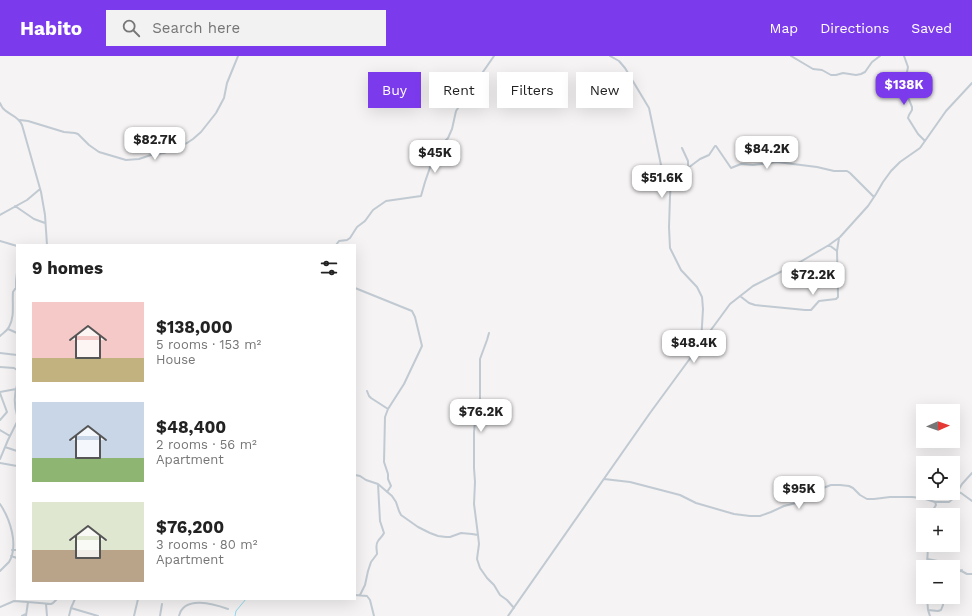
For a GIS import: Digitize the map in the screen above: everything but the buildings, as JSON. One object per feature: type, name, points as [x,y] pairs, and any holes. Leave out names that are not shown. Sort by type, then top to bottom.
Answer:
[{"type":"street","points":[[0,103],[5,111],[20,120],[26,120],[64,132],[78,134],[99,152],[131,161],[154,154],[164,153],[193,139],[216,113],[221,105],[227,83],[238,56]]},
{"type":"street","points":[[337,244],[339,241],[350,238],[357,227],[365,221],[373,210],[386,201],[421,196],[436,150],[448,138],[452,129],[456,111],[494,56]]},
{"type":"street","points":[[610,56],[621,63],[625,68],[649,108],[661,165],[671,180],[668,227],[670,248],[681,270],[697,287],[702,297],[703,309],[701,343]]},
{"type":"street","points":[[791,56],[813,69],[822,70],[836,75],[844,73],[856,75],[865,72],[880,56]]},
{"type":"street","points":[[904,56],[908,67],[905,84],[908,98],[912,106],[909,114],[909,120],[918,134],[926,141]]},
{"type":"street","points":[[508,616],[650,413],[730,304],[753,286],[790,268],[829,245],[840,236],[874,197],[887,176],[896,166],[918,151],[946,111],[972,83]]},
{"type":"street","points":[[20,120],[40,189],[47,244]]},
{"type":"street","points":[[671,180],[682,176],[688,168],[701,158],[709,155],[716,146],[731,168],[741,164],[777,162],[817,167],[834,171],[847,171],[874,197]]},
{"type":"street","points":[[682,148],[688,161],[688,168]]},
{"type":"street","points":[[0,215],[27,200],[40,189]]},
{"type":"street","points":[[15,206],[34,219],[45,223]]},
{"type":"street","points":[[739,296],[745,301],[755,305],[805,310],[811,310],[820,300],[836,299],[838,297],[838,251],[840,236]]},
{"type":"street","points":[[0,241],[16,246]]},
{"type":"street","points":[[829,245],[838,251]]},
{"type":"street","points":[[0,336],[10,326],[12,318],[13,292],[16,288]]},
{"type":"street","points":[[356,288],[412,312],[415,316],[422,344],[422,348],[401,390],[385,417],[384,462],[391,486],[387,492]]},
{"type":"street","points":[[8,329],[16,333]]},
{"type":"street","points":[[489,333],[480,359],[480,401],[474,432],[474,504],[479,544],[477,559],[480,568],[487,578],[494,585],[500,595],[514,608]]},
{"type":"street","points":[[0,353],[16,354]]},
{"type":"street","points":[[0,367],[16,369]]},
{"type":"street","points":[[0,420],[7,411],[0,392],[16,389],[14,405],[16,412]]},
{"type":"street","points":[[367,391],[371,398],[388,410]]},
{"type":"street","points":[[0,459],[16,424]]},
{"type":"street","points":[[0,430],[10,436]]},
{"type":"street","points":[[5,447],[16,451]]},
{"type":"street","points":[[0,463],[16,466]]},
{"type":"street","points":[[960,488],[972,473]]},
{"type":"street","points":[[356,474],[378,484],[392,496],[401,515],[418,527],[430,533],[446,537],[461,533],[478,535]]},
{"type":"street","points":[[604,479],[637,483],[680,495],[696,503],[738,515],[750,516],[760,516],[784,506],[799,502],[831,485],[849,486],[867,499],[912,497],[935,502],[949,502],[952,500]]},
{"type":"street","points":[[360,595],[365,586],[371,562],[377,554],[376,546],[384,533],[380,521],[378,484]]},
{"type":"street","points":[[960,492],[972,501]]},
{"type":"street","points":[[934,508],[936,505],[935,502]]},
{"type":"street","points":[[0,504],[11,529],[12,550],[8,563],[0,571]]},
{"type":"street","points":[[928,552],[927,559],[938,561],[962,570],[967,574],[972,574]]},
{"type":"street","points":[[11,556],[16,558]]},
{"type":"street","points":[[356,595],[367,596],[369,598],[374,616]]},
{"type":"street","points":[[0,606],[4,606],[12,602],[50,604],[56,600]]},
{"type":"street","points":[[69,616],[75,600]]},
{"type":"street","points":[[134,616],[138,600]]},
{"type":"street","points":[[22,616],[26,615],[28,602]]},
{"type":"street","points":[[179,616],[184,606],[195,603],[214,604],[228,609]]},
{"type":"street","points":[[46,604],[47,616]]},
{"type":"street","points":[[160,616],[162,604]]},
{"type":"street","points":[[928,604],[930,616]]},
{"type":"street","points":[[928,610],[941,610],[943,604]]},
{"type":"street","points":[[71,608],[98,616]]},
{"type":"waterway","points":[[235,616],[236,611],[245,600]]}]
